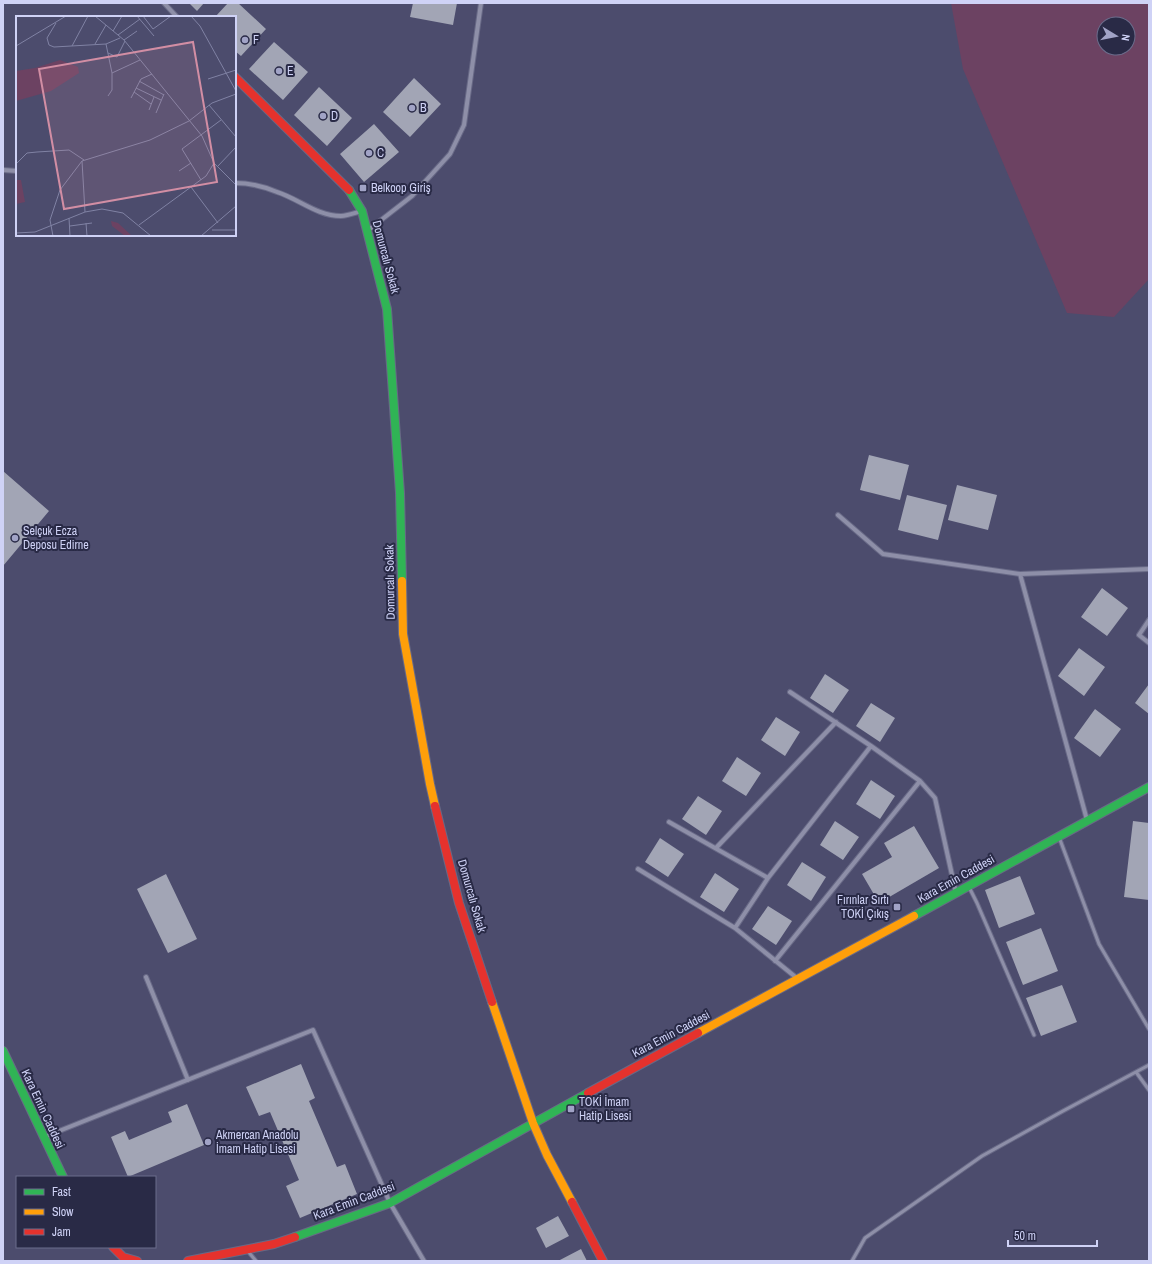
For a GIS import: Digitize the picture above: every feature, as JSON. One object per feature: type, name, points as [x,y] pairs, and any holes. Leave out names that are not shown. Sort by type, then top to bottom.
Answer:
[{"type":"street","points":[[164,3],[176,16]]},
{"type":"street","points":[[367,231],[412,196],[450,154],[464,125],[481,3]]},
{"type":"street","name":"Domurcalı Sokak","points":[[236,78],[349,190],[362,211],[387,309],[400,493],[403,634],[430,784],[459,902],[533,1123],[603,1261]]},
{"type":"street","points":[[3,170],[16,171]]},
{"type":"street","points":[[236,183],[244,183],[278,192],[328,215],[342,216],[362,211]]},
{"type":"street","points":[[838,515],[883,554],[1020,574],[1149,569]]},
{"type":"street","points":[[1020,574],[1087,820]]},
{"type":"street","points":[[1149,620],[1139,635],[1149,643]]},
{"type":"street","points":[[790,692],[836,722],[920,781],[934,798],[956,893]]},
{"type":"street","points":[[716,848],[836,722]]},
{"type":"street","points":[[735,928],[768,878],[871,746]]},
{"type":"street","points":[[775,961],[920,781]]},
{"type":"street","name":"Kara Emin Caddesi","points":[[188,1261],[274,1244],[390,1203],[533,1123],[1149,787]]},
{"type":"street","points":[[669,822],[768,878]]},
{"type":"street","points":[[638,869],[735,928],[798,979]]},
{"type":"street","points":[[146,977],[188,1080]]},
{"type":"street","points":[[43,1137],[313,1030],[390,1203],[424,1261]]},
{"type":"street","name":"Kara Emin Caddesi","points":[[3,1051],[62,1176]]},
{"type":"street","points":[[114,1248],[123,1257],[137,1261]]},
{"type":"lane","points":[[1058,836],[1099,944],[1149,1029]]},
{"type":"lane","points":[[969,886],[1034,1035]]},
{"type":"lane","points":[[852,1261],[865,1238],[982,1156],[1149,1065]]},
{"type":"lane","points":[[1136,1072],[1149,1090]]},
{"type":"lane","points":[[246,1249],[256,1261]]},
{"type":"shaded area","points":[[951,3],[1149,3],[1149,279],[1114,317],[1067,313],[963,69]]},
{"type":"building","points":[[189,3],[204,3],[197,11]]},
{"type":"building","name":"F","points":[[228,3],[238,3],[266,29],[241,56],[236,52],[236,16],[216,16]]},
{"type":"building","points":[[413,3],[457,3],[453,25],[410,17]]},
{"type":"building","name":"E","points":[[274,42],[308,72],[283,100],[249,69]]},
{"type":"building","name":"B","points":[[414,78],[441,104],[410,137],[383,112]]},
{"type":"building","name":"D","points":[[319,87],[352,118],[327,146],[294,115]]},
{"type":"building","name":"C","points":[[374,124],[399,152],[364,182],[340,154]]},
{"type":"building","points":[[869,455],[909,465],[900,500],[860,490]]},
{"type":"building","name":"Selçuk Ecza Deposu Edirne","points":[[3,471],[49,511],[3,566]]},
{"type":"building","points":[[957,485],[997,495],[988,530],[948,520]]},
{"type":"building","points":[[907,495],[947,505],[938,540],[898,530]]},
{"type":"building","points":[[1102,588],[1128,608],[1107,636],[1081,617]]},
{"type":"building","points":[[1079,648],[1105,667],[1084,696],[1058,676]]},
{"type":"building","points":[[825,674],[849,690],[833,713],[810,698]]},
{"type":"building","points":[[1149,684],[1149,714],[1135,703]]},
{"type":"building","points":[[871,703],[895,718],[880,742],[856,726]]},
{"type":"building","points":[[1095,709],[1121,729],[1100,757],[1074,738]]},
{"type":"building","points":[[776,717],[800,732],[785,756],[761,740]]},
{"type":"building","points":[[737,757],[761,773],[746,796],[722,781]]},
{"type":"building","points":[[871,780],[895,796],[880,819],[856,804]]},
{"type":"building","points":[[698,796],[722,811],[706,835],[682,819]]},
{"type":"building","points":[[835,821],[859,837],[843,860],[820,845]]},
{"type":"building","points":[[1133,821],[1149,823],[1149,900],[1124,897]]},
{"type":"building","points":[[914,826],[939,868],[879,903],[862,874],[892,857],[884,843]]},
{"type":"building","points":[[660,838],[684,854],[668,877],[645,862]]},
{"type":"building","points":[[802,862],[826,877],[811,901],[787,885]]},
{"type":"building","points":[[715,873],[739,889],[724,912],[700,897]]},
{"type":"building","points":[[166,874],[197,939],[168,953],[137,889]]},
{"type":"building","points":[[1020,876],[1035,914],[999,928],[985,890]]},
{"type":"building","points":[[768,906],[792,921],[776,945],[752,929]]},
{"type":"building","points":[[1041,928],[1058,971],[1023,985],[1006,942]]},
{"type":"building","points":[[1062,985],[1077,1022],[1041,1036],[1026,998]]},
{"type":"building","points":[[301,1064],[315,1098],[309,1101],[337,1167],[345,1164],[357,1194],[300,1218],[286,1186],[299,1180],[270,1112],[259,1116],[246,1087]]},
{"type":"building","points":[[187,1104],[204,1145],[128,1176],[111,1137],[125,1131],[129,1140],[172,1122],[168,1112]]},
{"type":"building","points":[[558,1216],[569,1236],[546,1248],[536,1228]]},
{"type":"building","points":[[581,1249],[587,1261],[558,1261]]},
{"type":"traffic: fast","points":[[349,190],[362,211],[387,309],[400,493],[402,581]]},
{"type":"traffic: fast","points":[[914,916],[1149,787]]},
{"type":"traffic: fast","points":[[3,1051],[63,1176]]},
{"type":"traffic: fast","points":[[295,1237],[390,1203],[588,1093]]},
{"type":"traffic: slow","points":[[402,581],[403,634],[435,806]]},
{"type":"traffic: slow","points":[[698,1033],[914,916]]},
{"type":"traffic: slow","points":[[492,1002],[533,1123],[547,1155],[572,1202]]},
{"type":"traffic: jam","points":[[236,78],[349,190]]},
{"type":"traffic: jam","points":[[435,806],[459,903],[492,1002]]},
{"type":"traffic: jam","points":[[588,1093],[698,1033]]},
{"type":"traffic: jam","points":[[572,1202],[603,1261]]},
{"type":"traffic: jam","points":[[188,1261],[274,1244],[295,1237]]},
{"type":"traffic: jam","points":[[114,1248],[123,1257],[137,1261]]},
{"type":"place","name":"F","points":[[245,40]]},
{"type":"place","name":"E","points":[[279,71]]},
{"type":"place","name":"B","points":[[412,108]]},
{"type":"place","name":"D","points":[[323,116]]},
{"type":"place","name":"C","points":[[369,153]]},
{"type":"place","name":"Belkoop Giriş","points":[[363,188]]},
{"type":"place","name":"Selçuk Ecza Deposu Edirne","points":[[15,538]]},
{"type":"place","name":"Fırınlar Sırtı TOKİ Çıkış","points":[[897,907]]},
{"type":"place","name":"TOKİ İmam Hatip Lisesi","points":[[571,1109]]},
{"type":"place","name":"Akmercan Anadolu İmam Hatip Lisesi","points":[[208,1142]]}]
